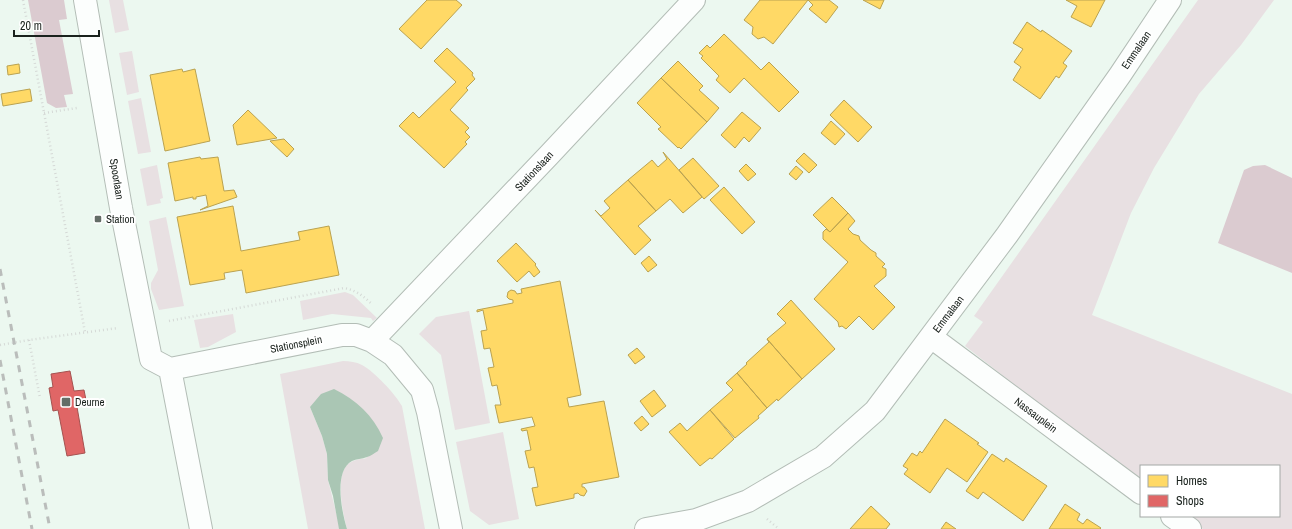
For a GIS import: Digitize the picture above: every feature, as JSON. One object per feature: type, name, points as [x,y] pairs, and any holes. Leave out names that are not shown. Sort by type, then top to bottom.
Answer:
[{"type":"street","name":"Spoorlaan","points":[[85,0],[121,208],[151,359],[170,369]]},
{"type":"street","name":"Stationslaan","points":[[372,341],[694,0]]},
{"type":"street","name":"Emmalaan","points":[[646,529],[696,520],[748,501],[823,457],[875,410],[1007,235],[1170,0]]},
{"type":"street","name":"Stationsplein","points":[[170,369],[342,335],[356,335],[372,341],[393,355],[422,390],[428,412],[451,529]]},
{"type":"street","name":"Nassauplein","points":[[931,337],[1140,492]]},
{"type":"street","points":[[170,369],[201,529]]},
{"type":"street","points":[[1158,529],[1170,517]]},
{"type":"street","points":[[1172,517],[1190,529]]},
{"type":"path","points":[[23,0],[84,332]]},
{"type":"path","points":[[44,113],[104,103]]},
{"type":"path","points":[[0,345],[84,332],[145,325],[344,288],[353,290],[363,295],[390,322]]},
{"type":"path","points":[[29,340],[40,398]]},
{"type":"shaded area","points":[[28,0],[64,0],[67,19],[59,20],[73,94],[64,95],[67,107],[56,108],[47,103]]},
{"type":"shaded area","points":[[109,0],[123,0],[129,30],[115,33]]},
{"type":"shaded area","points":[[1198,0],[1274,0],[1241,45],[1199,94],[1154,168],[1131,213],[1092,315],[1292,394],[1292,529],[1203,529],[1186,517],[1280,517],[1280,465],[1140,465],[1140,483],[965,346],[983,322],[974,316]]},
{"type":"shaded area","points":[[132,51],[139,92],[127,95],[119,53]]},
{"type":"shaded area","points":[[141,98],[151,152],[138,154],[128,101]]},
{"type":"shaded area","points":[[157,165],[163,198],[160,199],[161,203],[147,206],[140,169]]},
{"type":"shaded area","points":[[1265,165],[1292,178],[1292,273],[1218,243],[1244,170],[1253,166]]},
{"type":"shaded area","points":[[166,217],[184,306],[159,310],[151,289],[151,283],[158,270],[149,221]]},
{"type":"shaded area","points":[[345,292],[353,295],[377,318],[373,321],[371,318],[332,314],[303,320],[300,301]]},
{"type":"shaded area","points":[[469,311],[490,423],[455,430],[441,355],[419,334],[436,317]]},
{"type":"shaded area","points":[[233,314],[236,332],[208,347],[200,348],[194,320]]},
{"type":"shaded area","points":[[343,361],[355,362],[367,368],[384,384],[402,406],[425,529],[347,529],[341,496],[341,478],[347,465],[356,460],[367,458],[310,407],[322,436],[327,454],[328,480],[339,529],[308,529],[280,374]]},
{"type":"shaded area","points":[[334,389],[357,403],[369,415],[383,438],[378,451],[368,457],[352,461],[346,466],[342,474],[340,493],[347,529],[339,529],[333,496],[328,480],[327,454],[322,436],[310,407],[321,394]]},
{"type":"shaded area","points":[[503,432],[519,519],[489,525],[470,511],[456,442]]},
{"type":"building: Homes","points":[[427,0],[456,0],[462,5],[421,49],[399,29]]},
{"type":"building: Homes","points":[[760,0],[808,0],[773,44],[764,37],[758,39],[752,34],[753,27],[744,20]]},
{"type":"building: Homes","points":[[808,0],[829,0],[838,7],[826,23],[809,9],[813,5]]},
{"type":"building: Homes","points":[[863,0],[884,0],[880,9]]},
{"type":"building: Homes","points":[[1066,0],[1105,0],[1091,27],[1071,17],[1077,6]]},
{"type":"building: Homes","points":[[1027,22],[1041,32],[1042,30],[1072,51],[1063,63],[1067,66],[1059,78],[1056,76],[1040,99],[1013,80],[1021,67],[1014,62],[1023,49],[1013,43]]},
{"type":"building: Homes","points":[[724,34],[761,70],[769,62],[799,92],[779,112],[744,78],[730,93],[716,80],[719,76],[701,58],[703,56],[699,53],[707,45],[710,48]]},
{"type":"building: Homes","points":[[447,48],[473,73],[472,75],[475,79],[466,88],[468,90],[450,110],[469,128],[465,132],[470,137],[465,142],[467,144],[444,168],[399,126],[413,112],[419,118],[456,82],[434,61]]},
{"type":"building: Homes","points":[[678,61],[703,86],[699,90],[719,108],[707,122],[661,78]]},
{"type":"building: Homes","points":[[19,64],[20,73],[8,75],[7,66]]},
{"type":"building: Homes","points":[[182,69],[183,72],[195,69],[210,141],[165,151],[150,75]]},
{"type":"building: Homes","points":[[661,78],[707,122],[681,149],[679,147],[678,148],[658,129],[661,127],[637,103]]},
{"type":"building: Homes","points":[[30,89],[32,101],[3,106],[1,94]]},
{"type":"building: Homes","points":[[844,100],[872,127],[858,142],[830,115]]},
{"type":"building: Homes","points":[[248,110],[277,138],[237,145],[233,125]]},
{"type":"building: Homes","points":[[742,112],[761,128],[749,142],[744,137],[735,148],[721,135]]},
{"type":"building: Homes","points":[[831,121],[845,134],[835,145],[821,133]]},
{"type":"building: Homes","points":[[284,139],[294,149],[287,157],[270,141]]},
{"type":"building: Homes","points":[[663,152],[702,197],[683,213],[670,199],[656,211],[628,180],[652,160],[658,167],[667,159]]},
{"type":"building: Homes","points":[[804,153],[817,165],[809,173],[796,161]]},
{"type":"building: Homes","points":[[200,157],[201,159],[218,157],[224,191],[234,190],[237,197],[200,210],[208,206],[206,195],[196,197],[196,199],[193,199],[193,197],[175,201],[168,163]]},
{"type":"building: Homes","points":[[693,158],[719,186],[704,199],[679,170]]},
{"type":"building: Homes","points":[[746,164],[756,174],[748,181],[739,171]]},
{"type":"building: Homes","points":[[796,166],[803,172],[796,180],[789,174]]},
{"type":"building: Homes","points":[[628,180],[656,211],[638,226],[651,240],[635,255],[595,210],[601,216],[610,208],[604,201]]},
{"type":"building: Homes","points":[[724,187],[755,222],[742,234],[710,200]]},
{"type":"building: Homes","points":[[832,197],[848,213],[830,232],[813,215]]},
{"type":"building: Homes","points":[[233,206],[241,251],[300,240],[298,232],[329,226],[339,275],[246,293],[242,270],[224,273],[225,279],[190,285],[177,217]]},
{"type":"building: Homes","points":[[848,213],[855,221],[848,229],[853,234],[859,236],[860,240],[876,253],[876,256],[885,264],[882,267],[886,269],[886,276],[874,286],[895,307],[873,330],[859,316],[846,329],[842,326],[839,327],[838,322],[814,299],[848,262],[823,239],[823,232],[826,229],[830,232]]},
{"type":"building: Homes","points":[[516,243],[536,264],[535,265],[540,272],[534,277],[529,271],[517,282],[497,261]]},
{"type":"building: Homes","points":[[649,256],[657,265],[648,272],[641,263]]},
{"type":"building: Homes","points":[[560,281],[581,395],[567,398],[569,407],[604,401],[619,477],[582,484],[582,487],[584,487],[587,491],[584,496],[578,493],[574,494],[574,498],[536,506],[532,488],[538,487],[534,467],[529,468],[525,451],[531,450],[527,430],[522,431],[521,429],[535,426],[532,417],[499,423],[495,405],[501,405],[497,385],[492,386],[488,368],[494,367],[490,348],[484,349],[481,331],[487,330],[483,310],[477,312],[477,310],[513,303],[513,300],[507,297],[508,292],[511,290],[515,291],[517,294],[522,293],[521,289]]},
{"type":"building: Homes","points":[[791,300],[835,349],[802,379],[767,339],[786,323],[777,314]]},
{"type":"building: Homes","points":[[767,339],[802,379],[778,401],[777,399],[767,408],[737,373],[769,342]]},
{"type":"building: Homes","points":[[637,348],[645,357],[635,364],[628,355]]},
{"type":"building: Homes","points":[[737,373],[767,408],[758,416],[759,418],[735,438],[710,410],[733,390],[726,383]]},
{"type":"building: Homes","points":[[654,390],[666,406],[652,417],[640,401]]},
{"type":"building: Homes","points":[[710,410],[734,439],[712,459],[710,458],[700,466],[669,432],[680,423],[687,431]]},
{"type":"building: Homes","points":[[642,416],[649,424],[641,431],[634,423]]},
{"type":"building: Homes","points":[[945,419],[979,443],[977,444],[988,452],[967,482],[947,468],[930,493],[904,474],[908,469],[903,466],[912,453],[917,456],[920,451],[922,453]]},
{"type":"building: Homes","points":[[992,454],[1004,462],[1006,458],[1047,486],[1023,521],[983,492],[978,499],[966,491]]},
{"type":"building: Homes","points":[[1065,504],[1080,514],[1077,520],[1083,524],[1087,519],[1101,528],[1049,529]]},
{"type":"building: Homes","points":[[871,506],[890,524],[886,529],[850,529]]},
{"type":"building: Homes","points":[[946,522],[956,529],[941,529]]},
{"type":"building: Shops","points":[[70,371],[74,391],[84,390],[87,405],[77,407],[85,453],[67,456],[58,410],[53,411],[49,388],[53,387],[51,374]]},
{"type":"railway","points":[[0,269],[50,529]]},
{"type":"railway","points":[[0,360],[32,529]]},
{"type":"place","name":"Station","points":[[98,219]]},
{"type":"place","name":"Deurne","points":[[66,402]]}]
